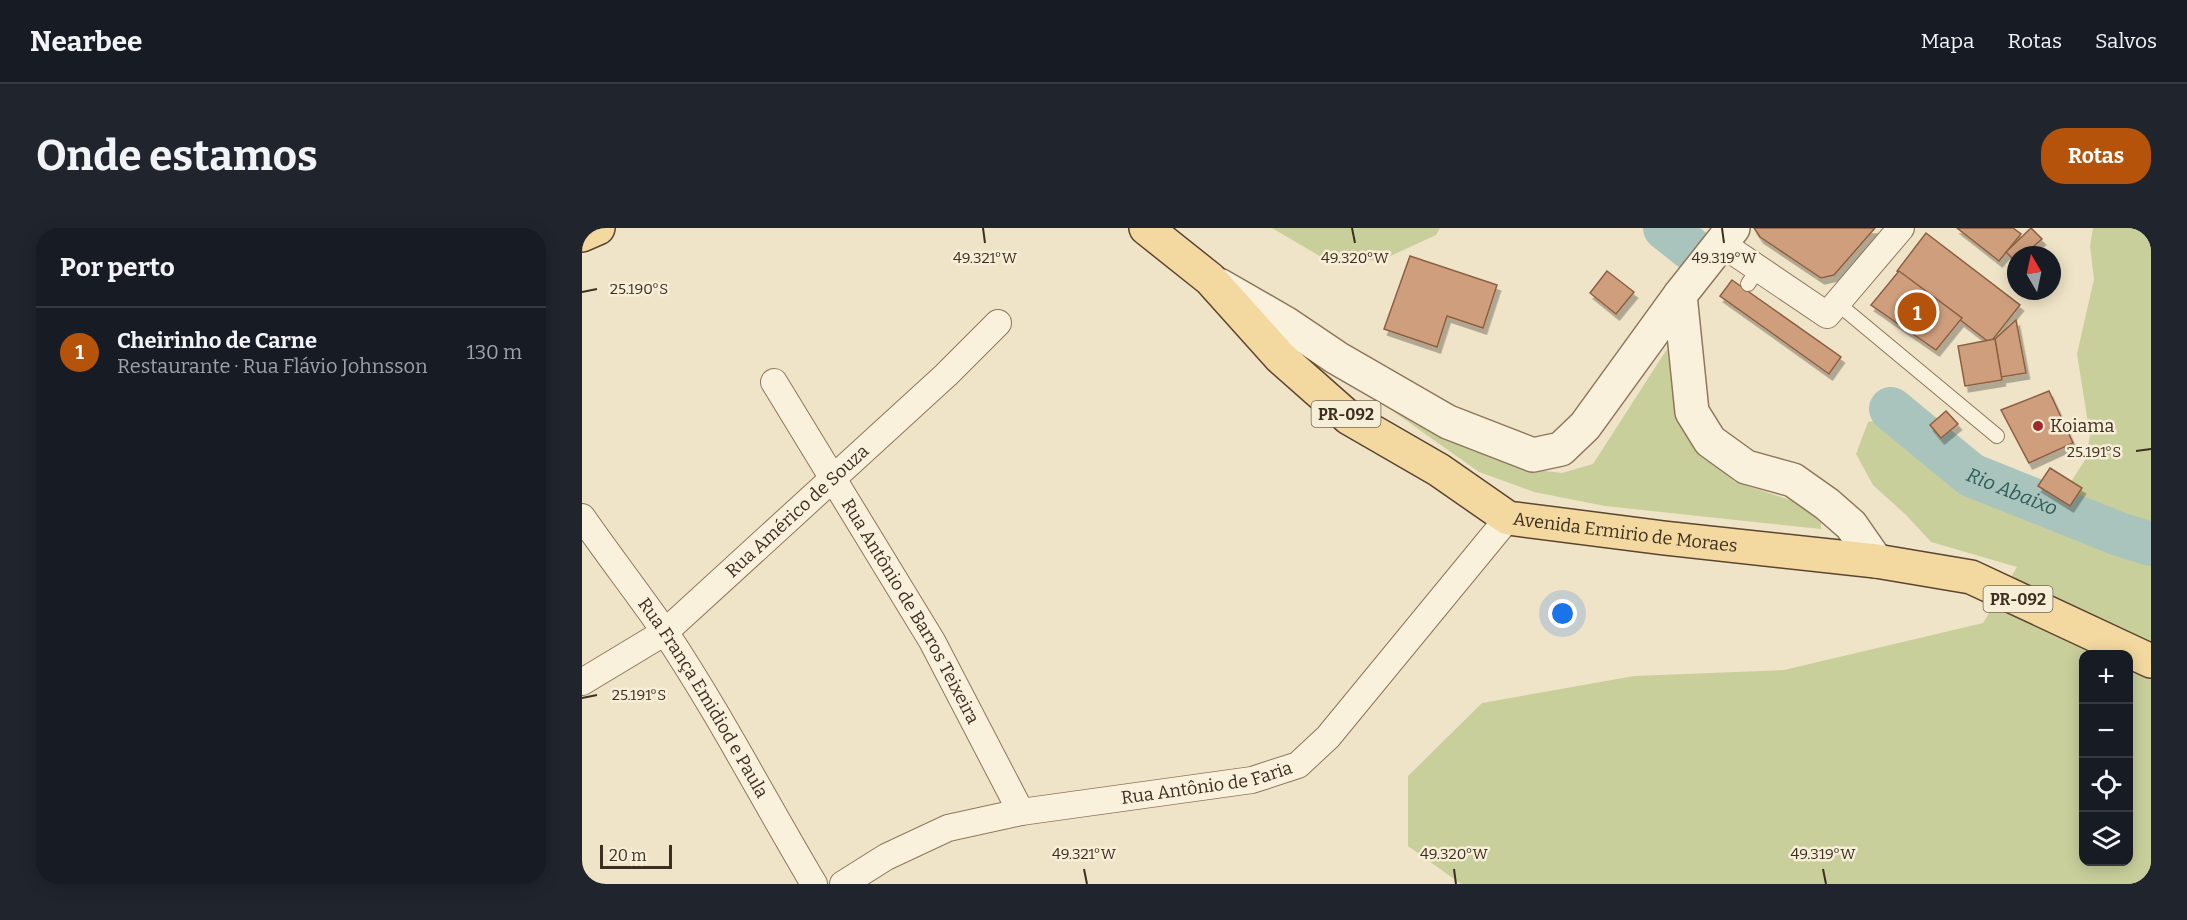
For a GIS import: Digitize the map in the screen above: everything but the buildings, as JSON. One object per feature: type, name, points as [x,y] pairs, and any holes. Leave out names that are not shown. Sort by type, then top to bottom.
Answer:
[{"type":"main road","points":[[582,235],[598,228]]},
{"type":"main road","name":"Avenida Ermirio de Moraes","points":[[1146,228],[1210,279],[1280,357],[1350,418],[1440,470],[1508,518],[1876,561],[1971,577],[2151,661]]},
{"type":"street","points":[[1210,279],[1448,422],[1533,455],[1561,449],[1585,426],[1727,236],[1753,276],[1832,309],[1902,228]]},
{"type":"street","points":[[1680,296],[1692,412],[1710,441],[1746,466],[1793,480],[1827,504],[1851,525],[1876,561]]},
{"type":"street","name":"Rua Américo de Souza","points":[[582,682],[664,632],[946,375],[998,323]]},
{"type":"street","name":"Rua Antônio de Barros Teixeira","points":[[774,382],[932,640],[1022,812]]},
{"type":"street","name":"Rua França Emidiod e Paula","points":[[582,517],[664,632],[734,744],[772,815],[814,884]]},
{"type":"street","name":"Rua Antônio de Faria","points":[[843,884],[886,857],[948,828],[1022,812],[1252,780],[1298,765],[1328,737],[1508,518]]},
{"type":"lane","points":[[1832,309],[1998,436]]},
{"type":"green space","points":[[1272,228],[1440,228],[1436,235],[1382,260],[1328,261]]},
{"type":"green space","points":[[2093,228],[2151,228],[2151,884],[1461,884],[1408,846],[1408,776],[1482,703],[1634,676],[1784,670],[1983,623],[2017,567],[1931,542],[1873,485],[1856,454],[1868,422],[1899,417],[1948,447],[1978,472],[2053,510],[2085,460],[2090,436],[2077,354],[2094,279],[2090,246]]},
{"type":"green space","points":[[1291,339],[1529,469],[1562,473],[1593,464],[1667,349],[1678,416],[1699,453],[1735,482],[1806,505],[1821,519],[1821,529],[1605,506],[1534,492],[1479,472]]},
{"type":"waterway","name":"Rio Abaixo","points":[[1665,228],[1690,248]]},
{"type":"waterway","name":"Rio Abaixo","points":[[1891,409],[1971,475],[2119,534],[2151,544]]},
{"type":"place","name":"Cheirinho de Carne","points":[[1917,312]]},
{"type":"place","name":"Koiama","points":[[2038,426]]}]
